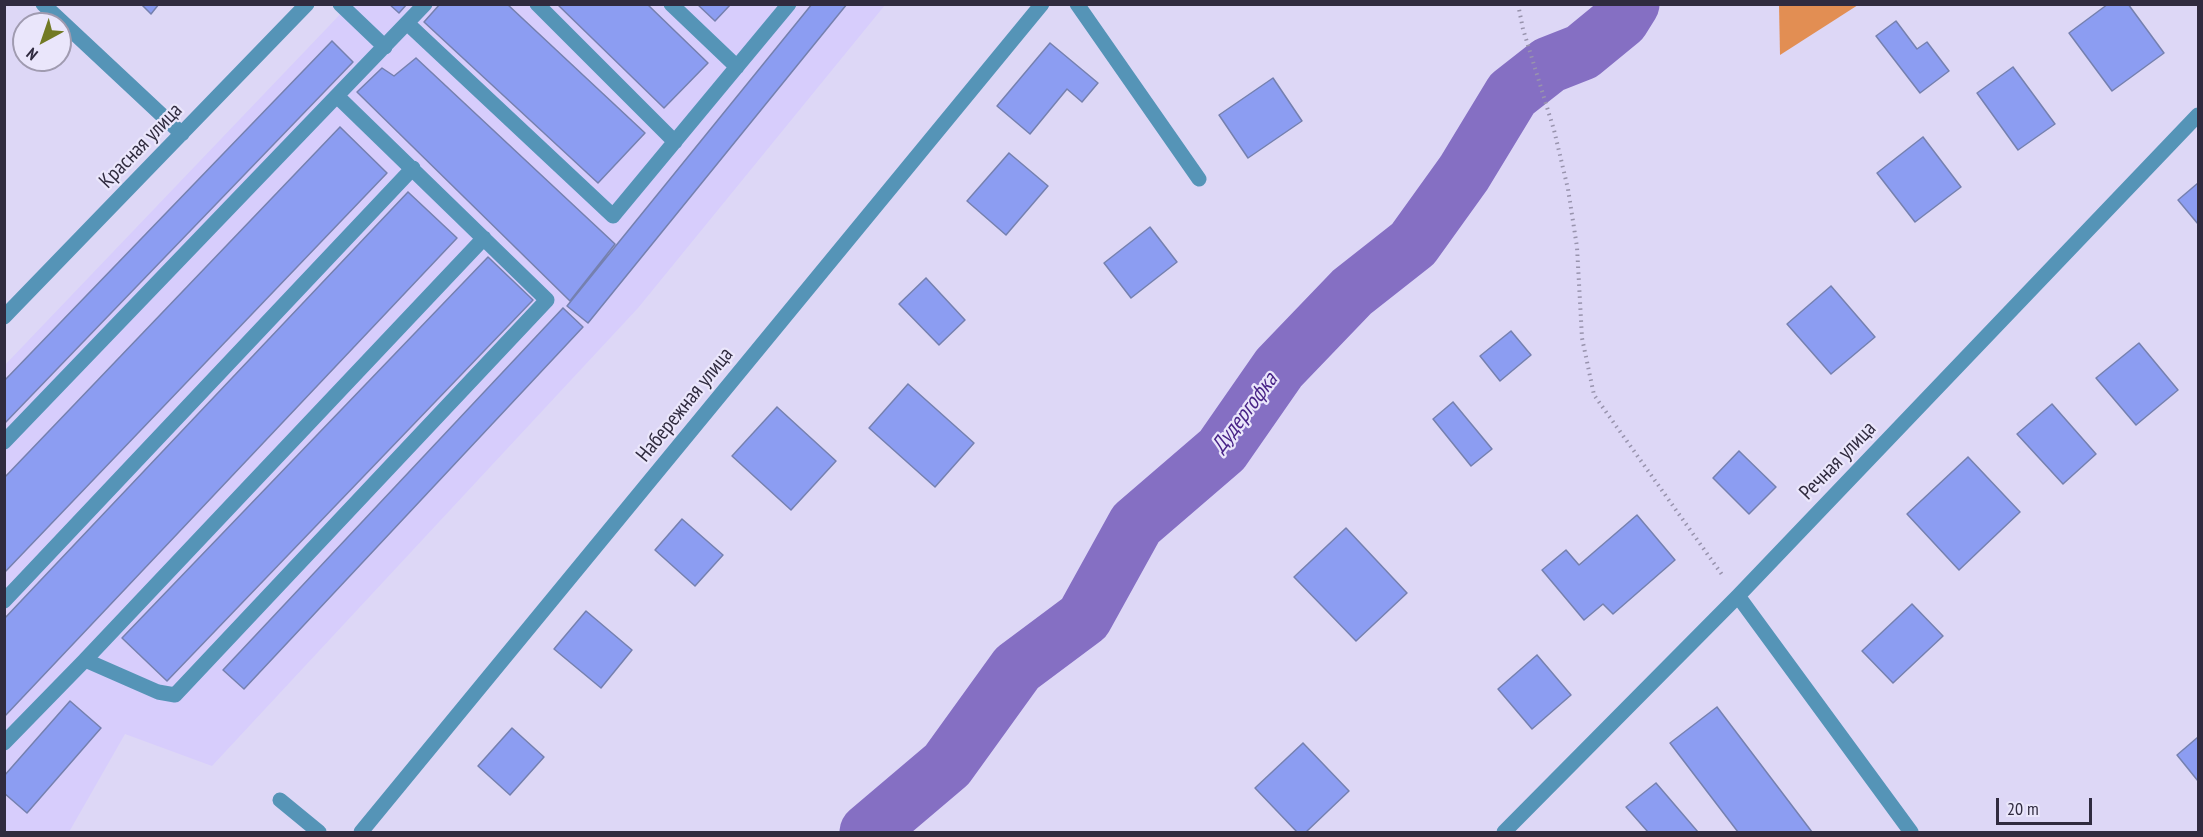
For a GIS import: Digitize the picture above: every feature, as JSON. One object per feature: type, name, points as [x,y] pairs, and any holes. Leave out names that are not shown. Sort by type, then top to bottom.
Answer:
[{"type":"street","points":[[43,4],[182,134]]},
{"type":"street","name":"Красная улица","points":[[4,317],[307,4]]},
{"type":"street","points":[[339,4],[385,47]]},
{"type":"street","points":[[4,442],[425,4]]},
{"type":"street","points":[[537,4],[675,142]]},
{"type":"street","points":[[671,4],[737,67]]},
{"type":"street","points":[[407,23],[613,216],[789,4]]},
{"type":"street","name":"Набережная улица","points":[[361,832],[1042,4]]},
{"type":"street","points":[[1077,4],[1199,179]]},
{"type":"street","points":[[85,660],[158,692],[175,695],[547,300],[337,96]]},
{"type":"street","name":"Речная улица","points":[[1504,832],[1738,596],[2199,115]]},
{"type":"street","points":[[4,601],[413,168]]},
{"type":"street","points":[[4,743],[484,238]]},
{"type":"street","points":[[1738,596],[1911,832]]},
{"type":"street","points":[[280,800],[319,832]]},
{"type":"path","points":[[1518,4],[1523,29],[1554,130],[1568,189],[1577,247],[1582,338],[1594,394],[1738,596]]},
{"type":"shaded area","points":[[1779,4],[1858,5],[1780,55]]},
{"type":"shaded area","points":[[349,5],[885,5],[638,308],[212,766],[125,734],[69,832],[5,832],[4,366]]},
{"type":"building","points":[[141,4],[159,4],[151,14]]},
{"type":"building","points":[[389,4],[407,4],[399,13]]},
{"type":"building","points":[[440,4],[507,4],[645,133],[598,183],[424,22]]},
{"type":"building","points":[[557,4],[647,4],[708,63],[664,108]]},
{"type":"building","points":[[697,4],[731,4],[715,21]]},
{"type":"building","points":[[812,4],[847,4],[588,323],[567,306]]},
{"type":"building","points":[[2108,4],[2128,4],[2164,53],[2112,91],[2069,33]]},
{"type":"building","points":[[1896,21],[1917,49],[1927,42],[1949,71],[1920,93],[1876,36]]},
{"type":"building","points":[[332,41],[353,62],[4,424],[4,381]]},
{"type":"building","points":[[1050,43],[1098,83],[1082,102],[1067,89],[1030,134],[997,106]]},
{"type":"building","points":[[416,58],[615,244],[570,301],[357,92],[382,68],[394,76]]},
{"type":"building","points":[[2013,67],[2055,124],[2018,150],[1977,93]]},
{"type":"building","points":[[1273,78],[1302,121],[1248,158],[1219,115]]},
{"type":"building","points":[[340,127],[387,173],[4,573],[4,478]]},
{"type":"building","points":[[1923,137],[1961,187],[1915,222],[1877,173]]},
{"type":"building","points":[[1009,153],[1048,186],[1006,235],[967,201]]},
{"type":"building","points":[[2198,183],[2198,224],[2178,200]]},
{"type":"building","points":[[408,192],[457,238],[4,717],[4,619]]},
{"type":"building","points":[[1150,227],[1177,262],[1131,298],[1104,263]]},
{"type":"building","points":[[488,257],[533,300],[167,681],[122,638]]},
{"type":"building","points":[[926,278],[965,320],[939,345],[899,304]]},
{"type":"building","points":[[1831,286],[1875,337],[1831,374],[1787,324]]},
{"type":"building","points":[[563,308],[583,327],[244,689],[223,670]]},
{"type":"building","points":[[1511,331],[1531,355],[1500,381],[1480,356]]},
{"type":"building","points":[[2139,343],[2178,390],[2136,425],[2096,378]]},
{"type":"building","points":[[908,384],[974,443],[935,487],[869,428]]},
{"type":"building","points":[[1453,402],[1492,449],[1471,466],[1433,419]]},
{"type":"building","points":[[2052,404],[2096,454],[2063,484],[2017,434]]},
{"type":"building","points":[[777,407],[836,461],[791,510],[732,456]]},
{"type":"building","points":[[1739,451],[1776,487],[1749,514],[1713,478]]},
{"type":"building","points":[[1968,457],[2020,512],[1959,570],[1907,514]]},
{"type":"building","points":[[1637,515],[1675,560],[1613,614],[1603,604],[1584,620],[1542,570],[1566,550],[1579,565]]},
{"type":"building","points":[[682,519],[723,555],[695,586],[655,550]]},
{"type":"building","points":[[1346,528],[1407,593],[1356,641],[1294,577]]},
{"type":"building","points":[[1912,604],[1943,636],[1893,683],[1862,651]]},
{"type":"building","points":[[586,611],[632,650],[601,688],[554,649]]},
{"type":"building","points":[[1537,655],[1571,695],[1532,729],[1498,689]]},
{"type":"building","points":[[70,701],[101,728],[27,813],[4,793],[4,776]]},
{"type":"building","points":[[1717,707],[1812,832],[1738,832],[1670,743]]},
{"type":"building","points":[[512,728],[544,757],[510,795],[478,766]]},
{"type":"building","points":[[2198,737],[2198,781],[2177,755]]},
{"type":"building","points":[[1303,743],[1349,791],[1306,832],[1297,832],[1255,788]]},
{"type":"building","points":[[1656,783],[1698,832],[1648,832],[1626,807]]},
{"type":"waterway","name":"Дудергофка","points":[[868,832],[947,765],[1017,668],[1084,618],[1136,524],[1222,450],[1279,368],[1352,292],[1413,244],[1464,173],[1512,94],[1549,65],[1582,52],[1621,20],[1631,4]]}]
